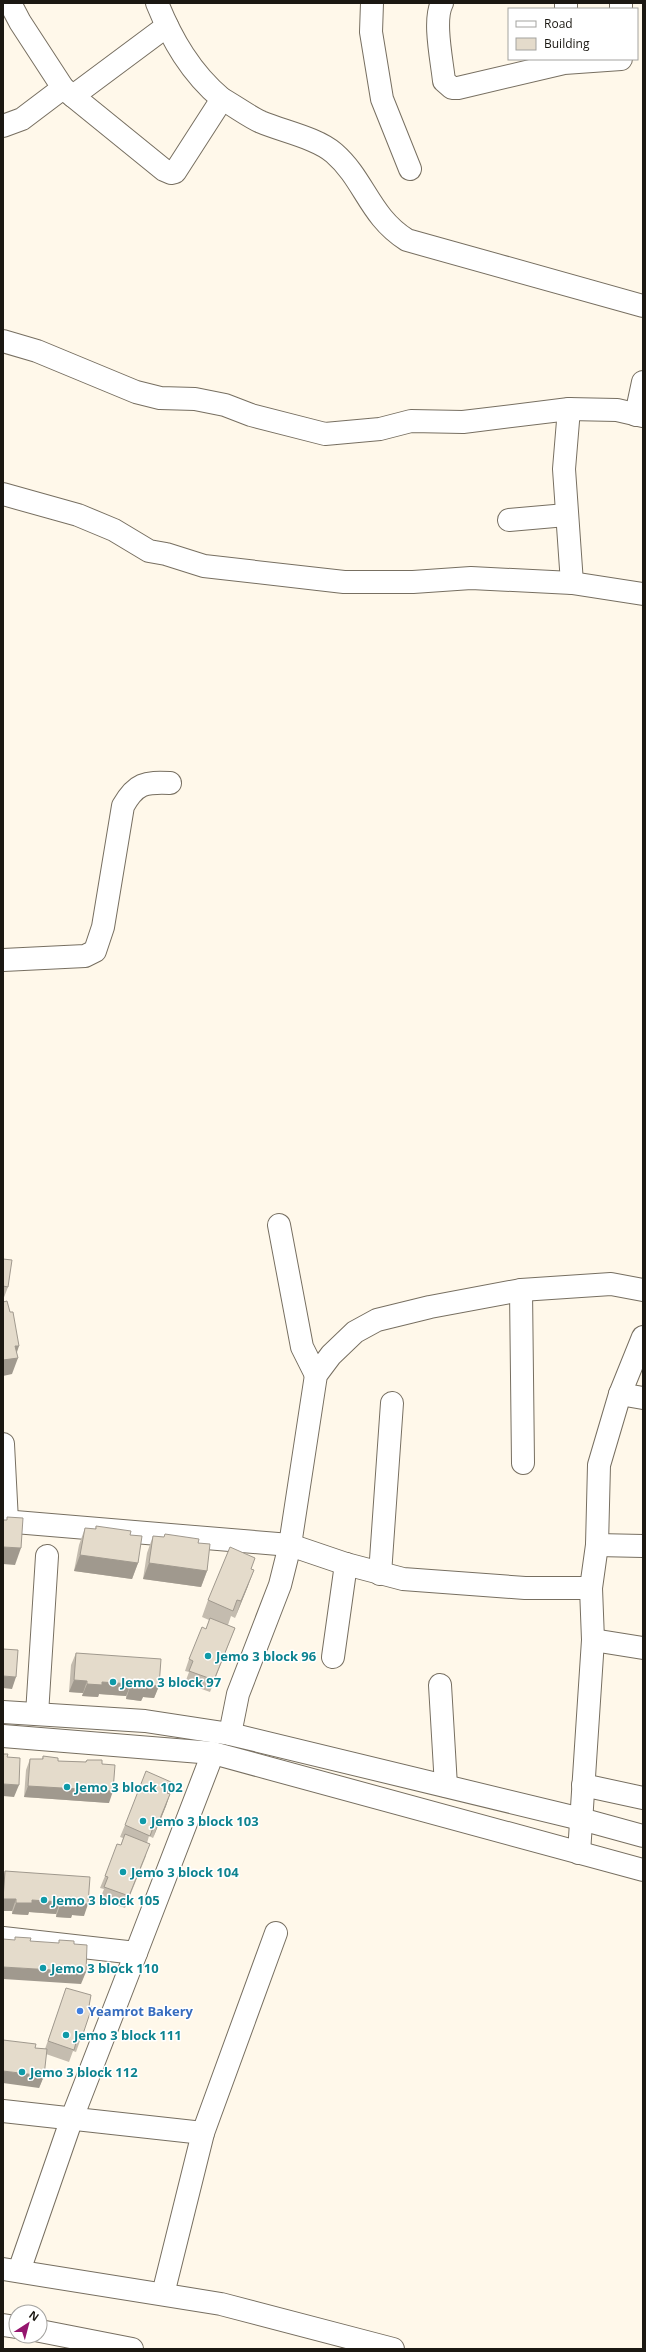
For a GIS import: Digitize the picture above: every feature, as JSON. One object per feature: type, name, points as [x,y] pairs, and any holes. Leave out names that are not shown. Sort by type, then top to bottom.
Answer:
[{"type":"street","points":[[10,3],[20,22],[68,92],[164,170],[171,173],[176,172],[222,99]]},
{"type":"street","points":[[157,3],[166,26],[179,50],[222,99],[260,121],[333,152],[349,169],[379,217],[394,232],[407,240],[643,306]]},
{"type":"street","points":[[372,3],[371,32],[382,99],[410,169]]},
{"type":"street","points":[[439,5],[444,81],[452,88],[458,88],[564,61],[592,60]]},
{"type":"street","points":[[3,126],[22,119],[68,92],[166,26]]},
{"type":"street","points":[[3,341],[37,351],[136,392],[160,398],[195,399],[225,405],[251,415],[325,434],[380,430],[411,421],[463,422],[569,409],[617,410],[639,416],[643,382]]},
{"type":"street","points":[[569,409],[564,469],[566,515],[572,583]]},
{"type":"street","points":[[3,494],[78,515],[114,530],[149,551],[166,554],[204,566],[344,582],[413,582],[471,578],[572,583],[643,594]]},
{"type":"street","points":[[509,520],[566,515]]},
{"type":"street","points":[[3,960],[85,956],[95,951],[104,927],[123,806],[131,791],[148,782],[170,783]]},
{"type":"street","points":[[278,1225],[302,1347],[316,1375]]},
{"type":"street","points":[[230,1734],[238,1694],[280,1585],[290,1545],[316,1375],[331,1355],[355,1332],[377,1320],[430,1307],[521,1290],[611,1284],[643,1290]]},
{"type":"street","points":[[521,1290],[522,1463]]},
{"type":"street","points":[[579,1853],[593,1640],[591,1588],[597,1545],[599,1465],[620,1394],[643,1337]]},
{"type":"street","points":[[620,1394],[643,1398]]},
{"type":"street","points":[[380,1574],[392,1403]]},
{"type":"street","points":[[3,1444],[5,1521],[290,1545],[346,1564],[403,1579],[525,1588],[591,1588]]},
{"type":"street","points":[[597,1545],[643,1546]]},
{"type":"street","points":[[37,1714],[47,1556]]},
{"type":"street","points":[[333,1657],[346,1564]]},
{"type":"street","points":[[593,1640],[643,1648]]},
{"type":"street","points":[[440,1685],[446,1786]]},
{"type":"street","points":[[3,1712],[145,1721],[230,1734],[581,1819],[643,1836]]},
{"type":"street","points":[[145,1721],[145,1747]]},
{"type":"street","points":[[3,1736],[213,1753],[643,1870]]},
{"type":"street","points":[[213,1753],[72,2118],[11,2270],[221,2304],[350,2343],[393,2349]]},
{"type":"street","points":[[584,1786],[643,1798]]},
{"type":"street","points":[[163,2294],[203,2133],[276,1933]]},
{"type":"street","points":[[3,1938],[136,1953]]},
{"type":"street","points":[[3,2111],[203,2133]]},
{"type":"street","points":[[48,2333],[132,2349]]},
{"type":"building","points":[[3,1259],[12,1260],[8,1287],[3,1286]]},
{"type":"building","points":[[7,1301],[10,1312],[13,1312],[19,1346],[15,1346],[18,1358],[3,1360],[3,1302]]},
{"type":"building","points":[[7,1517],[23,1518],[21,1548],[3,1547],[3,1520],[7,1520]]},
{"type":"building","points":[[96,1526],[131,1531],[130,1535],[142,1536],[138,1563],[80,1555],[85,1528],[96,1529]]},
{"type":"building","points":[[165,1534],[199,1539],[198,1543],[210,1544],[207,1571],[149,1563],[153,1536],[164,1537]]},
{"type":"building","points":[[230,1547],[255,1558],[251,1569],[254,1570],[241,1601],[237,1600],[233,1611],[208,1600]]},
{"type":"building","name":"Jemo 3 block 96","points":[[210,1618],[235,1628],[214,1680],[189,1671],[193,1661],[189,1659],[202,1627],[206,1629]]},
{"type":"building","points":[[3,1649],[18,1650],[16,1677],[3,1676]]},
{"type":"building","points":[[76,1653],[161,1659],[159,1686],[146,1685],[146,1689],[130,1687],[131,1684],[102,1682],[102,1685],[87,1684],[87,1681],[74,1680]]},
{"type":"building","points":[[3,1754],[8,1754],[7,1757],[20,1758],[19,1785],[3,1784]]},
{"type":"building","points":[[43,1756],[58,1758],[58,1761],[86,1762],[87,1760],[102,1760],[102,1764],[115,1765],[113,1791],[28,1786],[30,1759],[43,1759]]},
{"type":"building","name":"Jemo 3 block 103","points":[[146,1771],[171,1782],[167,1793],[170,1794],[157,1826],[154,1825],[150,1836],[125,1825]]},
{"type":"building","name":"Jemo 3 block 104","points":[[125,1834],[150,1844],[129,1896],[104,1887],[108,1877],[105,1876],[117,1844],[121,1845]]},
{"type":"building","points":[[5,1871],[90,1877],[88,1904],[76,1903],[75,1906],[60,1905],[60,1902],[32,1900],[32,1903],[16,1903],[16,1899],[3,1899]]},
{"type":"building","points":[[15,1937],[31,1938],[30,1941],[59,1943],[59,1940],[74,1941],[74,1944],[87,1945],[86,1972],[3,1967],[3,1939],[15,1940]]},
{"type":"building","name":"Jemo 3 block 111","points":[[66,1988],[91,1995],[89,2006],[92,2007],[81,2040],[77,2039],[74,2050],[48,2041]]},
{"type":"building","points":[[3,2040],[36,2044],[35,2048],[47,2049],[44,2076],[3,2071]]},
{"type":"place","name":"Jemo 3 block 96","points":[[208,1656]]},
{"type":"place","name":"Jemo 3 block 97","points":[[113,1682]]},
{"type":"place","name":"Jemo 3 block 102","points":[[67,1787]]},
{"type":"place","name":"Jemo 3 block 103","points":[[143,1821]]},
{"type":"place","name":"Jemo 3 block 104","points":[[123,1872]]},
{"type":"place","name":"Jemo 3 block 105","points":[[44,1900]]},
{"type":"place","name":"Jemo 3 block 110","points":[[43,1968]]},
{"type":"place","name":"Yeamrot Bakery","points":[[80,2011]]},
{"type":"place","name":"Jemo 3 block 111","points":[[66,2035]]},
{"type":"place","name":"Jemo 3 block 112","points":[[22,2072]]}]
